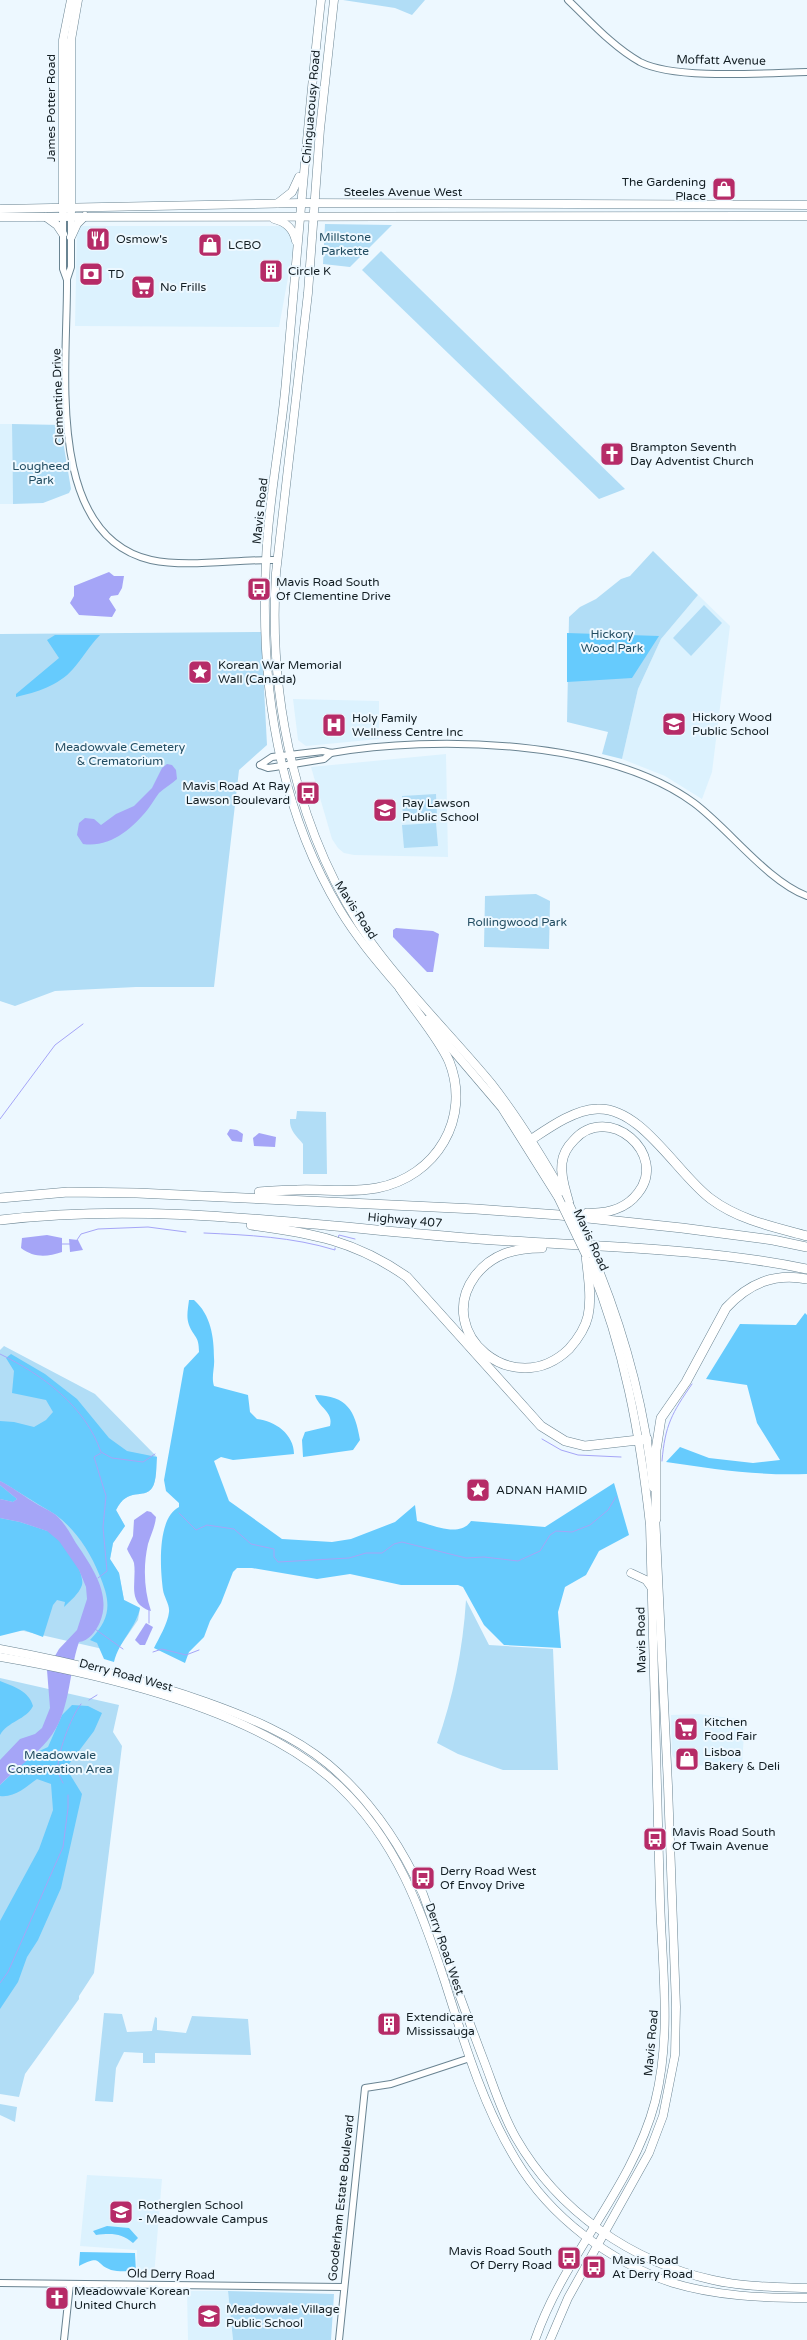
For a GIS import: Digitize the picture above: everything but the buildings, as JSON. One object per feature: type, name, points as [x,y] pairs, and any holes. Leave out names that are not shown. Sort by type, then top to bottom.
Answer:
[{"type":"highway","points":[[221,1195],[296,1190],[356,1191],[377,1188],[407,1178],[435,1156],[446,1141],[454,1118],[456,1098],[454,1075],[440,1046],[400,988]]},
{"type":"highway","points":[[529,1142],[568,1118],[588,1110],[598,1109],[618,1112],[634,1121],[648,1133],[694,1185],[712,1200],[740,1216],[807,1236]]},
{"type":"highway","points":[[559,1215],[568,1212],[607,1212],[625,1206],[634,1198],[640,1191],[646,1166],[644,1154],[636,1142],[626,1133],[603,1126],[591,1128],[579,1135],[568,1146],[562,1163],[563,1181],[569,1204]]},
{"type":"highway","name":"Highway 407","points":[[0,1198],[68,1192],[221,1195],[559,1215],[773,1240],[807,1246]]},
{"type":"highway","name":"Highway 407","points":[[0,1220],[124,1213],[218,1217],[573,1245],[694,1251],[770,1262],[807,1270]]},
{"type":"highway","points":[[218,1217],[242,1224],[334,1241],[363,1250],[385,1261],[407,1277],[530,1415],[553,1436],[575,1445],[585,1446],[643,1440]]},
{"type":"highway","points":[[573,1245],[559,1248],[523,1248],[502,1254],[482,1267],[470,1283],[464,1304],[468,1330],[481,1350],[496,1362],[515,1368],[542,1366],[562,1355],[578,1338],[587,1318],[590,1304],[590,1256]]},
{"type":"highway","points":[[654,1523],[656,1450],[661,1418],[686,1382],[726,1308],[753,1285],[770,1278],[794,1276],[807,1279]]},
{"type":"main road","name":"James Potter Road","points":[[67,212],[62,187],[63,40],[72,0]]},
{"type":"main road","name":"James Potter Road","points":[[67,212],[71,190],[71,40],[78,0]]},
{"type":"main road","name":"Chinguacousy Road","points":[[300,203],[321,0]]},
{"type":"main road","name":"Chinguacousy Road","points":[[313,216],[334,0]]},
{"type":"main road","points":[[278,204],[297,185],[303,166]]},
{"type":"main road","points":[[62,187],[55,203],[44,213],[56,224],[63,234]]},
{"type":"main road","points":[[71,190],[72,196],[77,203],[93,208]]},
{"type":"main road","name":"Steeles Avenue West","points":[[0,217],[93,208],[300,203],[807,205]]},
{"type":"main road","name":"Mavis Road","points":[[300,203],[298,246],[281,436],[273,484],[266,560],[264,610],[266,661],[282,766],[297,818],[321,877],[341,912],[363,944],[486,1088],[529,1142],[606,1286],[629,1359],[643,1440],[654,1523],[668,1786],[677,2021],[675,2055],[668,2094],[657,2133],[641,2170],[568,2298],[550,2340]]},
{"type":"main road","name":"Steeles Avenue West","points":[[0,209],[44,213]]},
{"type":"main road","name":"Steeles Avenue West","points":[[67,212],[85,216],[807,216]]},
{"type":"main road","points":[[71,237],[77,224],[85,216]]},
{"type":"main road","points":[[262,216],[287,225],[295,234],[298,246]]},
{"type":"main road","name":"Mavis Road","points":[[313,216],[308,293],[277,560],[274,610],[278,678],[292,760],[300,793],[320,849],[350,911],[378,951],[491,1084],[569,1204],[590,1256]]},
{"type":"main road","points":[[281,436],[292,438]]},
{"type":"main road","name":"Mavis Road","points":[[535,2340],[548,2308],[630,2164],[646,2128],[657,2092],[666,2023],[661,1946],[652,1589],[654,1523]]},
{"type":"main road","points":[[631,1573],[646,1580],[652,1589]]},
{"type":"main road","name":"Derry Road West","points":[[0,1649],[155,1693],[243,1725],[301,1756],[340,1787],[366,1814],[385,1840],[400,1866],[434,1949],[470,2058],[503,2137],[528,2178],[566,2220],[587,2237],[640,2270],[674,2283],[722,2293],[762,2298],[807,2298]]},
{"type":"main road","name":"Derry Road West","points":[[0,1657],[28,1658],[93,1668],[157,1685],[241,1715],[273,1730],[326,1762],[373,1809],[392,1835],[423,1894],[498,2101],[526,2154],[555,2191],[593,2226],[658,2262],[707,2279],[767,2286],[807,2288]]},
{"type":"street","name":"Moffatt Avenue","points":[[568,0],[619,47],[640,62],[655,68],[685,72],[807,72]]},
{"type":"street","name":"Clementine Drive","points":[[67,212],[63,234],[63,269],[67,280]]},
{"type":"street","name":"Clementine Drive","points":[[67,212],[71,237],[71,267],[67,280],[67,399],[70,443],[74,477],[89,514],[105,533],[126,550],[152,560],[180,562],[277,560]]},
{"type":"street","points":[[292,760],[280,757],[272,758],[260,764],[268,768],[282,766],[292,760],[323,750],[331,753],[386,747],[503,746],[538,748],[614,766],[656,781],[683,795],[713,818],[772,874],[807,896]]},
{"type":"street","name":"Gooderham Estate Boulevard","points":[[338,2340],[342,2287],[365,2088],[391,2084],[470,2058]]},
{"type":"street","name":"Old Derry Road","points":[[0,2283],[342,2287]]},
{"type":"street","points":[[64,2340],[70,2284]]},
{"type":"shaded area","points":[[77,226],[291,226],[296,234],[279,327],[75,326]]},
{"type":"shaded area","points":[[0,424],[12,424],[13,504],[0,504]]},
{"type":"shaded area","points":[[109,572],[114,576],[124,576],[122,588],[118,595],[111,596],[109,599],[116,610],[112,617],[79,615],[70,603],[74,596],[74,586]]},
{"type":"shaded area","name":"Hickory Wood Public School","points":[[698,595],[730,626],[712,772],[702,799],[665,776],[622,759],[638,689],[661,639]]},
{"type":"shaded area","points":[[293,699],[379,701],[379,739],[306,746],[298,740]]},
{"type":"shaded area","name":"Ray Lawson Public School","points":[[446,754],[448,857],[354,855],[344,853],[338,848],[332,839],[311,767]]},
{"type":"shaded area","points":[[167,764],[172,765],[176,770],[177,779],[159,793],[148,809],[128,830],[120,836],[102,843],[83,844],[77,835],[79,823],[85,818],[94,819],[101,825],[116,814],[134,806],[152,788],[162,768]]},
{"type":"shaded area","points":[[396,928],[433,931],[439,934],[433,972],[427,972],[393,937],[393,930]]},
{"type":"shaded area","points":[[230,1129],[237,1130],[243,1134],[242,1142],[232,1141],[227,1134]]},
{"type":"shaded area","points":[[259,1133],[276,1137],[275,1147],[254,1146],[253,1138]]},
{"type":"shaded area","points":[[47,1235],[62,1238],[62,1252],[41,1256],[31,1254],[21,1248],[22,1238]]},
{"type":"shaded area","points":[[69,1239],[78,1240],[83,1250],[70,1252]]},
{"type":"shaded area","points":[[0,1481],[58,1517],[95,1574],[102,1593],[103,1612],[100,1622],[92,1635],[79,1642],[65,1706],[55,1729],[43,1746],[0,1785],[0,1760],[20,1739],[35,1734],[42,1728],[50,1708],[47,1670],[59,1649],[77,1630],[87,1599],[86,1587],[79,1570],[59,1541],[47,1531],[0,1518],[0,1499],[13,1502],[17,1499],[0,1485]]},
{"type":"shaded area","points":[[147,1511],[156,1517],[146,1552],[145,1569],[147,1595],[151,1611],[138,1603],[135,1597],[134,1563],[127,1549],[133,1536],[134,1520]]},
{"type":"shaded area","points":[[146,1623],[153,1627],[145,1645],[140,1645],[135,1640]]},
{"type":"shaded area","points":[[699,1714],[745,1720],[742,1764],[681,1766],[672,1755],[671,1715]]},
{"type":"shaded area","name":"Rotherglen School - Meadowvale Campus","points":[[87,2175],[162,2179],[154,2276],[136,2276],[137,2250],[80,2246]]},
{"type":"shaded area","name":"Meadowvale Village Public School","points":[[187,2291],[228,2291],[233,2340],[188,2340]]},
{"type":"green space","points":[[343,0],[425,0],[412,15],[395,8]]},
{"type":"green space","name":"Millstone Parkette","points":[[325,224],[392,225],[350,267],[323,264]]},
{"type":"green space","points":[[381,251],[625,489],[599,499],[362,270]]},
{"type":"green space","name":"Lougheed Park","points":[[12,424],[62,425],[71,489],[69,493],[43,503],[13,504]]},
{"type":"green space","name":"Hickory Wood Park","points":[[653,551],[698,595],[661,639],[638,689],[622,759],[602,754],[608,732],[567,722],[569,617],[580,607],[596,599],[621,579],[630,576]]},
{"type":"green space","points":[[704,605],[722,623],[691,656],[673,638]]},
{"type":"green space","name":"Meadowvale Cemetery & Crematorium","points":[[261,632],[267,745],[239,770],[214,987],[136,987],[55,991],[15,1006],[0,1001],[0,634]]},
{"type":"green space","points":[[567,633],[659,636],[632,678],[567,682]]},
{"type":"green space","points":[[55,635],[100,635],[73,669],[61,680],[39,690],[16,697],[16,694],[59,658],[47,640]]},
{"type":"green space","points":[[436,794],[437,816],[403,819],[402,796]]},
{"type":"green space","points":[[436,823],[438,846],[404,848],[402,825]]},
{"type":"green space","name":"Rollingwood Park","points":[[536,894],[550,901],[549,949],[484,947],[485,896]]},
{"type":"green space","points":[[297,1111],[326,1112],[327,1174],[303,1174],[303,1144],[294,1133],[290,1123],[290,1119],[296,1119]]},
{"type":"green space","points":[[189,1300],[194,1300],[200,1306],[208,1319],[214,1350],[214,1386],[248,1395],[250,1412],[257,1419],[277,1426],[291,1440],[294,1454],[233,1460],[221,1457],[214,1461],[229,1501],[282,1539],[332,1542],[351,1539],[395,1522],[415,1505],[417,1521],[446,1529],[460,1529],[471,1521],[545,1527],[614,1483],[629,1535],[599,1551],[586,1575],[565,1587],[558,1612],[561,1648],[504,1645],[484,1625],[463,1587],[458,1585],[401,1585],[350,1574],[317,1579],[252,1568],[237,1568],[233,1572],[221,1603],[210,1621],[204,1637],[189,1652],[185,1663],[154,1648],[165,1626],[169,1612],[163,1590],[161,1569],[163,1532],[172,1513],[179,1507],[179,1503],[166,1491],[164,1480],[184,1368],[199,1352],[197,1339],[188,1322]]},
{"type":"green space","points":[[805,1313],[807,1315],[807,1474],[754,1473],[666,1462],[680,1447],[709,1458],[753,1463],[780,1460],[757,1423],[747,1385],[706,1379],[740,1324],[796,1325]]},
{"type":"green space","points":[[4,1346],[95,1394],[157,1457],[156,1477],[152,1488],[144,1493],[125,1498],[116,1510],[125,1526],[113,1543],[110,1559],[119,1573],[124,1600],[140,1608],[138,1620],[116,1652],[0,1627],[0,1350]]},
{"type":"green space","points":[[11,1354],[45,1374],[77,1399],[109,1438],[127,1451],[157,1457],[156,1477],[152,1488],[144,1493],[125,1498],[116,1510],[125,1526],[113,1543],[110,1559],[119,1573],[124,1600],[140,1608],[135,1622],[116,1654],[114,1662],[104,1659],[97,1643],[90,1640],[106,1616],[107,1601],[103,1584],[87,1550],[70,1527],[56,1515],[0,1481],[0,1421],[34,1427],[46,1420],[53,1412],[46,1400],[12,1393],[14,1371],[6,1358]]},
{"type":"green space","points":[[315,1395],[335,1398],[348,1407],[355,1420],[360,1440],[353,1450],[303,1457],[302,1440],[305,1432],[330,1426],[331,1421],[328,1413]]},
{"type":"green space","points":[[0,1485],[17,1499],[13,1502],[0,1499]]},
{"type":"green space","points":[[0,1518],[20,1522],[60,1535],[81,1574],[82,1585],[74,1597],[64,1607],[65,1602],[57,1600],[53,1605],[43,1637],[24,1630],[0,1636]]},
{"type":"green space","points":[[466,1600],[489,1645],[553,1649],[558,1770],[503,1770],[458,1754],[437,1743],[448,1709],[456,1673]]},
{"type":"green space","name":"Meadowvale Conservation Area","points":[[0,1678],[119,1705],[113,1732],[122,1746],[94,1973],[79,1999],[25,2074],[19,2097],[0,2094]]},
{"type":"green space","points":[[0,1681],[15,1687],[28,1696],[33,1706],[30,1711],[3,1730],[0,1735]]},
{"type":"green space","points":[[72,1705],[88,1706],[102,1713],[94,1731],[66,1768],[82,1794],[61,1888],[38,1940],[27,1957],[18,1982],[0,2009],[0,1921],[39,1849],[53,1810],[51,1784],[37,1779],[20,1791],[5,1796],[0,1796],[0,1785],[33,1754],[48,1747],[62,1715]]},
{"type":"green space","points":[[104,2013],[122,2014],[127,2032],[152,2031],[155,2017],[157,2018],[157,2030],[186,2033],[192,2016],[248,2019],[251,2055],[155,2053],[155,2063],[143,2063],[143,2053],[124,2052],[116,2068],[113,2102],[95,2101]]},
{"type":"green space","points":[[0,2104],[17,2107],[15,2122],[0,2115]]},
{"type":"green space","points":[[107,2226],[129,2228],[138,2238],[133,2243],[120,2236],[111,2234],[96,2235],[93,2231]]},
{"type":"green space","points":[[80,2252],[135,2253],[136,2272],[111,2270],[95,2260],[79,2266]]},
{"type":"green space","points":[[228,2291],[334,2294],[331,2340],[233,2340]]},
{"type":"waterway","points":[[0,1119],[55,1045],[83,1024]]},
{"type":"waterway","points":[[77,1240],[81,1234],[98,1229],[148,1227],[186,1232]]},
{"type":"waterway","points":[[204,1233],[270,1237],[303,1242],[335,1250],[335,1248]]},
{"type":"waterway","points":[[338,1238],[339,1235],[355,1239]]},
{"type":"waterway","points":[[62,1244],[71,1244]]},
{"type":"waterway","points":[[0,1354],[32,1372],[61,1394],[85,1420],[101,1452],[112,1458],[143,1462],[155,1454]]},
{"type":"waterway","points":[[662,1461],[665,1438],[671,1420],[679,1403],[692,1384]]},
{"type":"waterway","points":[[542,1439],[561,1450],[578,1455],[621,1457]]},
{"type":"waterway","points":[[98,1578],[107,1571],[103,1527],[106,1496],[94,1457],[101,1453]]},
{"type":"waterway","points":[[179,1513],[196,1530],[207,1525],[234,1529],[251,1544],[274,1549],[274,1557],[278,1562],[349,1558],[366,1553],[382,1553],[394,1544],[402,1542],[466,1558],[484,1557],[518,1561],[540,1551],[550,1535],[556,1531],[572,1532],[590,1525],[608,1510],[616,1497]]},
{"type":"waterway","points":[[149,1610],[149,1623]]},
{"type":"waterway","points":[[95,1629],[123,1649]]},
{"type":"waterway","points":[[153,1652],[162,1649],[186,1655],[199,1650]]},
{"type":"waterway","points":[[89,1700],[97,1695]]},
{"type":"waterway","points":[[63,1783],[58,1772],[59,1756],[69,1727],[81,1704]]},
{"type":"waterway","points":[[0,1983],[8,1972],[63,1847],[68,1795]]},
{"type":"place","name":"The Gardening Place","points":[[724,189]]},
{"type":"place","name":"Osmow's","points":[[98,239]]},
{"type":"place","name":"LCBO","points":[[210,245]]},
{"type":"place","name":"Circle K","points":[[271,271]]},
{"type":"place","name":"TD","points":[[91,274]]},
{"type":"place","name":"No Frills","points":[[143,287]]},
{"type":"place","name":"Brampton Seventh Day Adventist Church","points":[[612,454]]},
{"type":"place","name":"Mavis Road South Of Clementine Drive","points":[[259,589]]},
{"type":"place","name":"Korean War Memorial Wall (Canada)","points":[[200,672]]},
{"type":"place","name":"Hickory Wood Public School","points":[[674,724]]},
{"type":"place","name":"Holy Family Wellness Centre Inc","points":[[334,725]]},
{"type":"place","name":"Mavis Road At Ray Lawson Boulevard","points":[[308,793]]},
{"type":"place","name":"Ray Lawson Public School","points":[[385,810]]},
{"type":"place","name":"ADNAN HAMID","points":[[478,1490]]},
{"type":"place","name":"Kitchen Food Fair","points":[[686,1729]]},
{"type":"place","name":"Lisboa Bakery & Deli","points":[[687,1759]]},
{"type":"place","name":"Mavis Road South Of Twain Avenue","points":[[655,1839]]},
{"type":"place","name":"Derry Road West Of Envoy Drive","points":[[423,1878]]},
{"type":"place","name":"Extendicare Mississauga","points":[[389,2024]]},
{"type":"place","name":"Rotherglen School - Meadowvale Campus","points":[[121,2212]]},
{"type":"place","name":"Mavis Road South Of Derry Road","points":[[569,2258]]},
{"type":"place","name":"Mavis Road At Derry Road","points":[[594,2267]]},
{"type":"place","name":"Meadowvale Korean United Church","points":[[57,2298]]},
{"type":"place","name":"Meadowvale Village Public School","points":[[209,2316]]}]
